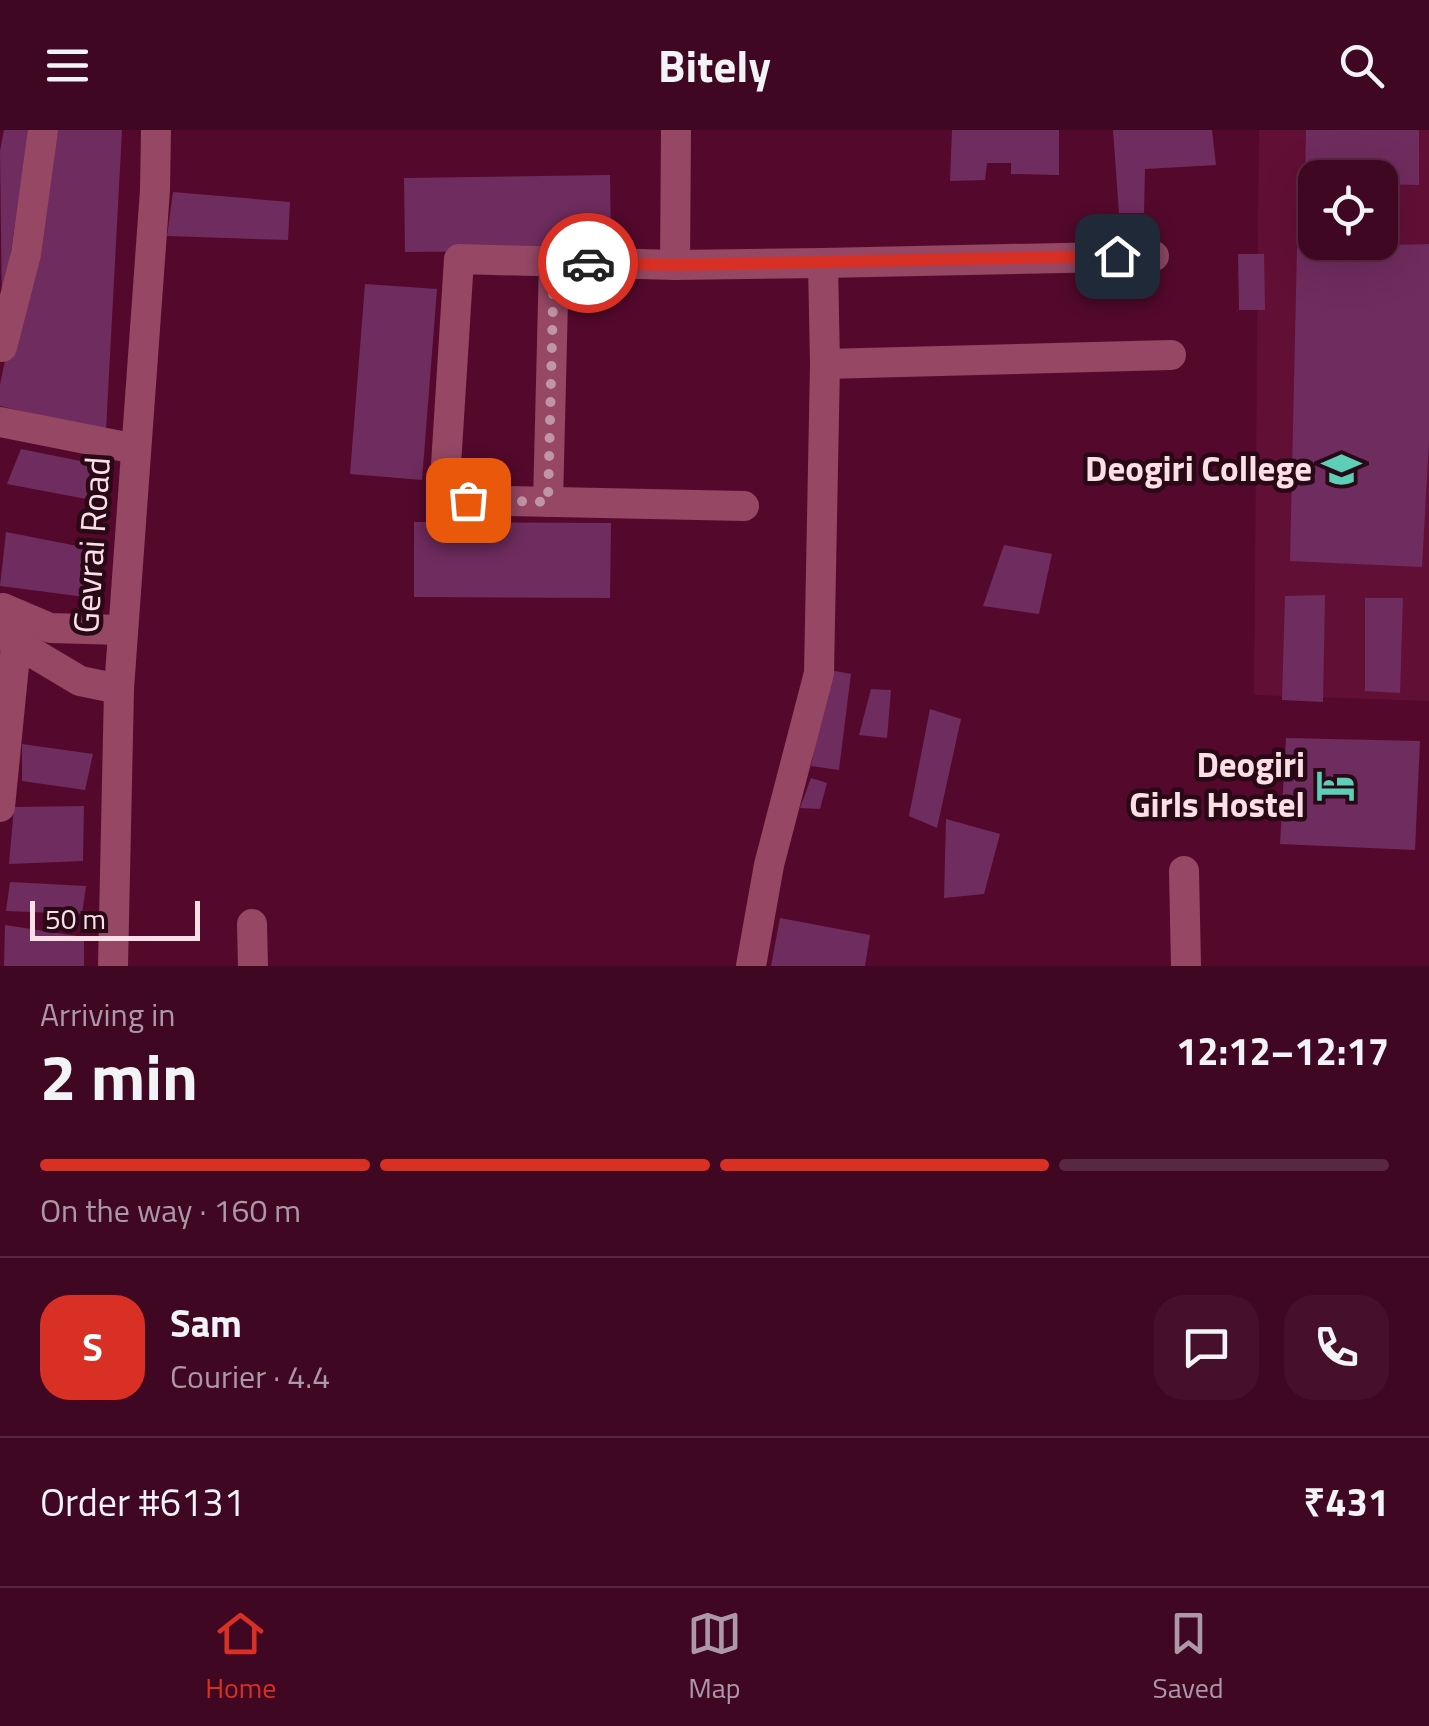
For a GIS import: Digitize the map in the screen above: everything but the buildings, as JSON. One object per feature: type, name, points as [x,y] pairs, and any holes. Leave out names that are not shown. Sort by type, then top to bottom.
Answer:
[{"type":"street","points":[[2,347],[26,254],[43,130]]},
{"type":"street","name":"Gevrai Road","points":[[113,966],[119,689],[156,130]]},
{"type":"street","points":[[675,265],[676,130]]},
{"type":"street","points":[[744,506],[468,500],[446,465],[460,259],[675,265],[1154,256]]},
{"type":"street","points":[[548,502],[554,262]]},
{"type":"street","points":[[751,966],[769,866],[818,672],[825,364],[823,263]]},
{"type":"street","points":[[825,364],[1171,355]]},
{"type":"street","points":[[0,422],[136,448]]},
{"type":"street","points":[[9,625],[124,630]]},
{"type":"street","points":[[0,807],[9,625]]},
{"type":"street","points":[[9,625],[80,681],[119,689]]},
{"type":"street","points":[[1184,871],[1186,966]]},
{"type":"street","points":[[252,924],[253,966]]},
{"type":"shaded area","name":"Deogiri College","points":[[1259,130],[1429,130],[1429,701],[1254,695]]},
{"type":"way so far","points":[[468,500],[548,502],[554,262],[588,263]]},
{"type":"place","name":"Deogiri College","points":[[1342,469]]},
{"type":"place","name":"Deogiri Girls Hostel","points":[[1335,785]]},
{"type":"route","points":[[588,263],[675,265],[1117,256]]}]
